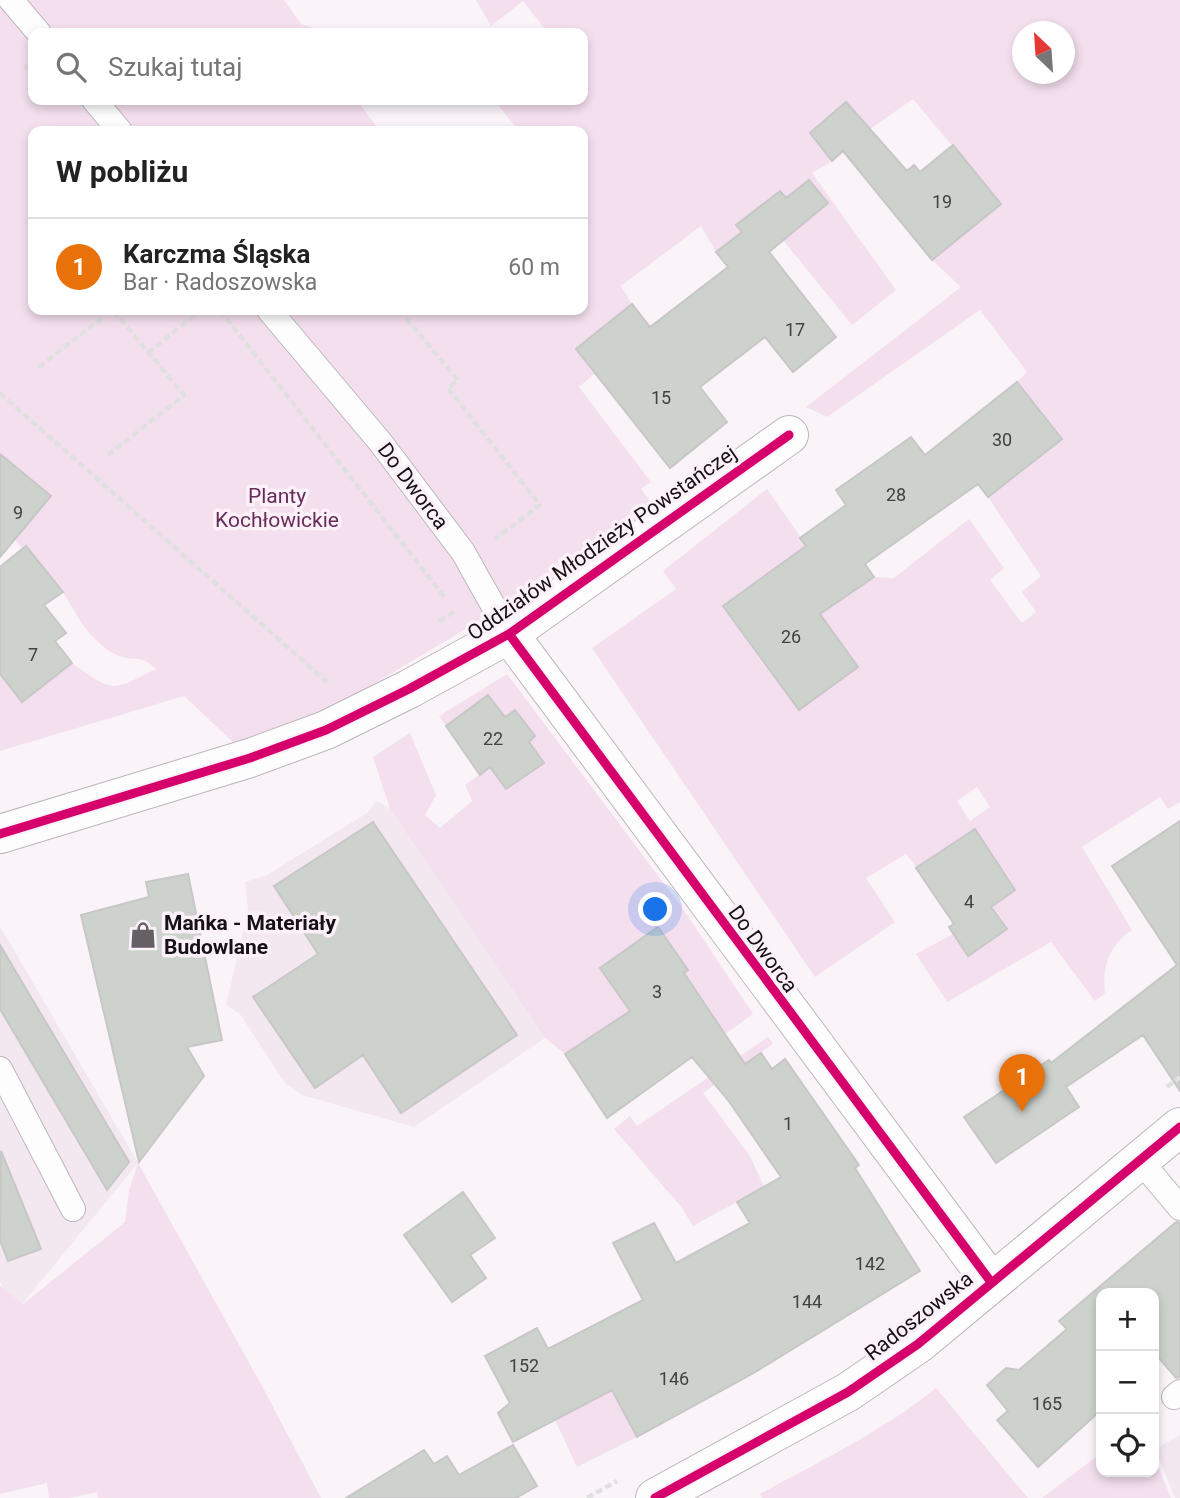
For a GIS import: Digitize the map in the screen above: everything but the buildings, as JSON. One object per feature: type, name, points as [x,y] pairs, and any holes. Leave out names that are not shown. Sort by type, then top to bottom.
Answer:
[{"type":"street","name":"Oddziałów Młodzieży Powstańczej","points":[[0,834],[250,758],[326,730],[509,634],[789,435]]},
{"type":"street","name":"Do Dworca","points":[[509,634],[991,1282]]},
{"type":"street","name":"Radoszowska","points":[[655,1498],[848,1392],[918,1344],[1180,1127]]},
{"type":"lane","points":[[11,0],[35,28]]},
{"type":"lane","points":[[98,105],[116,126]]},
{"type":"lane","name":"Do Dworca","points":[[273,315],[381,443],[468,559],[509,634]]},
{"type":"lane","points":[[0,1069],[73,1209]]},
{"type":"lane","points":[[1139,1159],[1180,1208]]},
{"type":"path","points":[[38,367],[106,315]]},
{"type":"path","points":[[108,455],[184,395],[117,315]]},
{"type":"path","points":[[148,353],[195,315]]},
{"type":"path","points":[[224,315],[456,611],[433,624]]},
{"type":"path","points":[[403,315],[458,380],[448,388],[540,505],[468,559]]},
{"type":"path","points":[[0,393],[328,683]]},
{"type":"path","points":[[317,689],[340,676]]},
{"type":"path","points":[[1159,1094],[1180,1077]]},
{"type":"path","points":[[587,1498],[622,1478]]},
{"type":"shaded area","points":[[377,801],[390,809],[545,1038],[414,1127],[302,1095],[285,1083],[240,1014],[226,1005],[248,911],[245,882],[267,875],[367,813]]},
{"type":"shaded area","points":[[0,926],[138,1163],[13,1315],[0,1281]]},
{"type":"shaded area","points":[[1180,1435],[1180,1498],[1175,1498],[1159,1459],[1159,1447]]},
{"type":"green space","name":"Planty Kochłowickie","points":[[0,0],[284,0],[301,24],[311,28],[28,28],[28,105],[361,105],[376,126],[28,126],[28,315],[588,315],[588,126],[515,126],[498,105],[588,105],[588,28],[544,28],[523,1],[491,26],[476,0],[1180,0],[1180,802],[1168,809],[1160,797],[1082,847],[1132,930],[1118,943],[1109,957],[1105,993],[1095,1001],[1051,942],[947,1002],[916,954],[953,934],[968,955],[1007,930],[991,907],[917,868],[906,854],[866,878],[895,922],[815,977],[592,648],[676,589],[663,571],[767,489],[843,598],[874,577],[894,578],[969,519],[1004,568],[990,580],[1022,623],[1036,612],[1022,592],[1041,576],[988,497],[1062,439],[1017,382],[1027,372],[980,310],[827,417],[806,407],[961,287],[932,260],[1001,204],[913,99],[870,129],[846,102],[810,133],[832,161],[812,173],[896,290],[852,325],[783,240],[804,222],[780,191],[737,225],[742,232],[716,252],[701,226],[621,286],[632,304],[576,348],[594,374],[579,387],[651,482],[641,489],[659,513],[553,580],[546,581],[250,758],[184,696],[0,751],[0,674],[22,702],[72,663],[97,680],[113,686],[130,682],[156,669],[146,661],[123,657],[105,648],[85,628],[54,581],[0,521]],"holes":[[[977,787],[990,807],[970,821],[957,801]]]},
{"type":"green space","points":[[507,674],[683,909],[753,1014],[725,1034],[684,973],[688,969],[658,928],[600,968],[630,1011],[565,1054],[545,1038],[390,809],[373,757],[410,733],[436,795],[425,815],[440,828],[472,801],[465,785],[490,767],[507,788],[544,763],[529,742],[535,736],[516,710],[505,717],[488,695],[446,726],[439,716]]},
{"type":"green space","points":[[768,1037],[773,1044],[703,1093],[750,1156],[764,1187],[693,1226],[682,1208],[614,1129],[630,1116],[637,1126]]},
{"type":"green space","points":[[138,1163],[321,1498],[98,1498],[97,1492],[70,1498],[49,1498],[47,1483],[0,1494],[0,1286],[23,1304],[125,1222],[129,1190]]},
{"type":"green space","points":[[602,1371],[637,1437],[577,1467],[555,1420]]},
{"type":"green space","points":[[936,1388],[1028,1498],[762,1498],[760,1494],[873,1432]]},
{"type":"green space","points":[[1096,1457],[1096,1477],[1159,1477],[1159,1468],[1171,1498],[1042,1498]]},
{"type":"cycle path","points":[[0,834],[250,758],[326,730],[409,689],[509,634],[789,435]]},
{"type":"cycle path","points":[[509,634],[991,1282]]},
{"type":"cycle path","points":[[655,1498],[848,1392],[918,1344],[1180,1127]]},
{"type":"place","name":"Mańka - Materiały Budowlane","points":[[143,935]]},
{"type":"place","name":"Karczma Śląska","points":[[1022,1112]]}]
